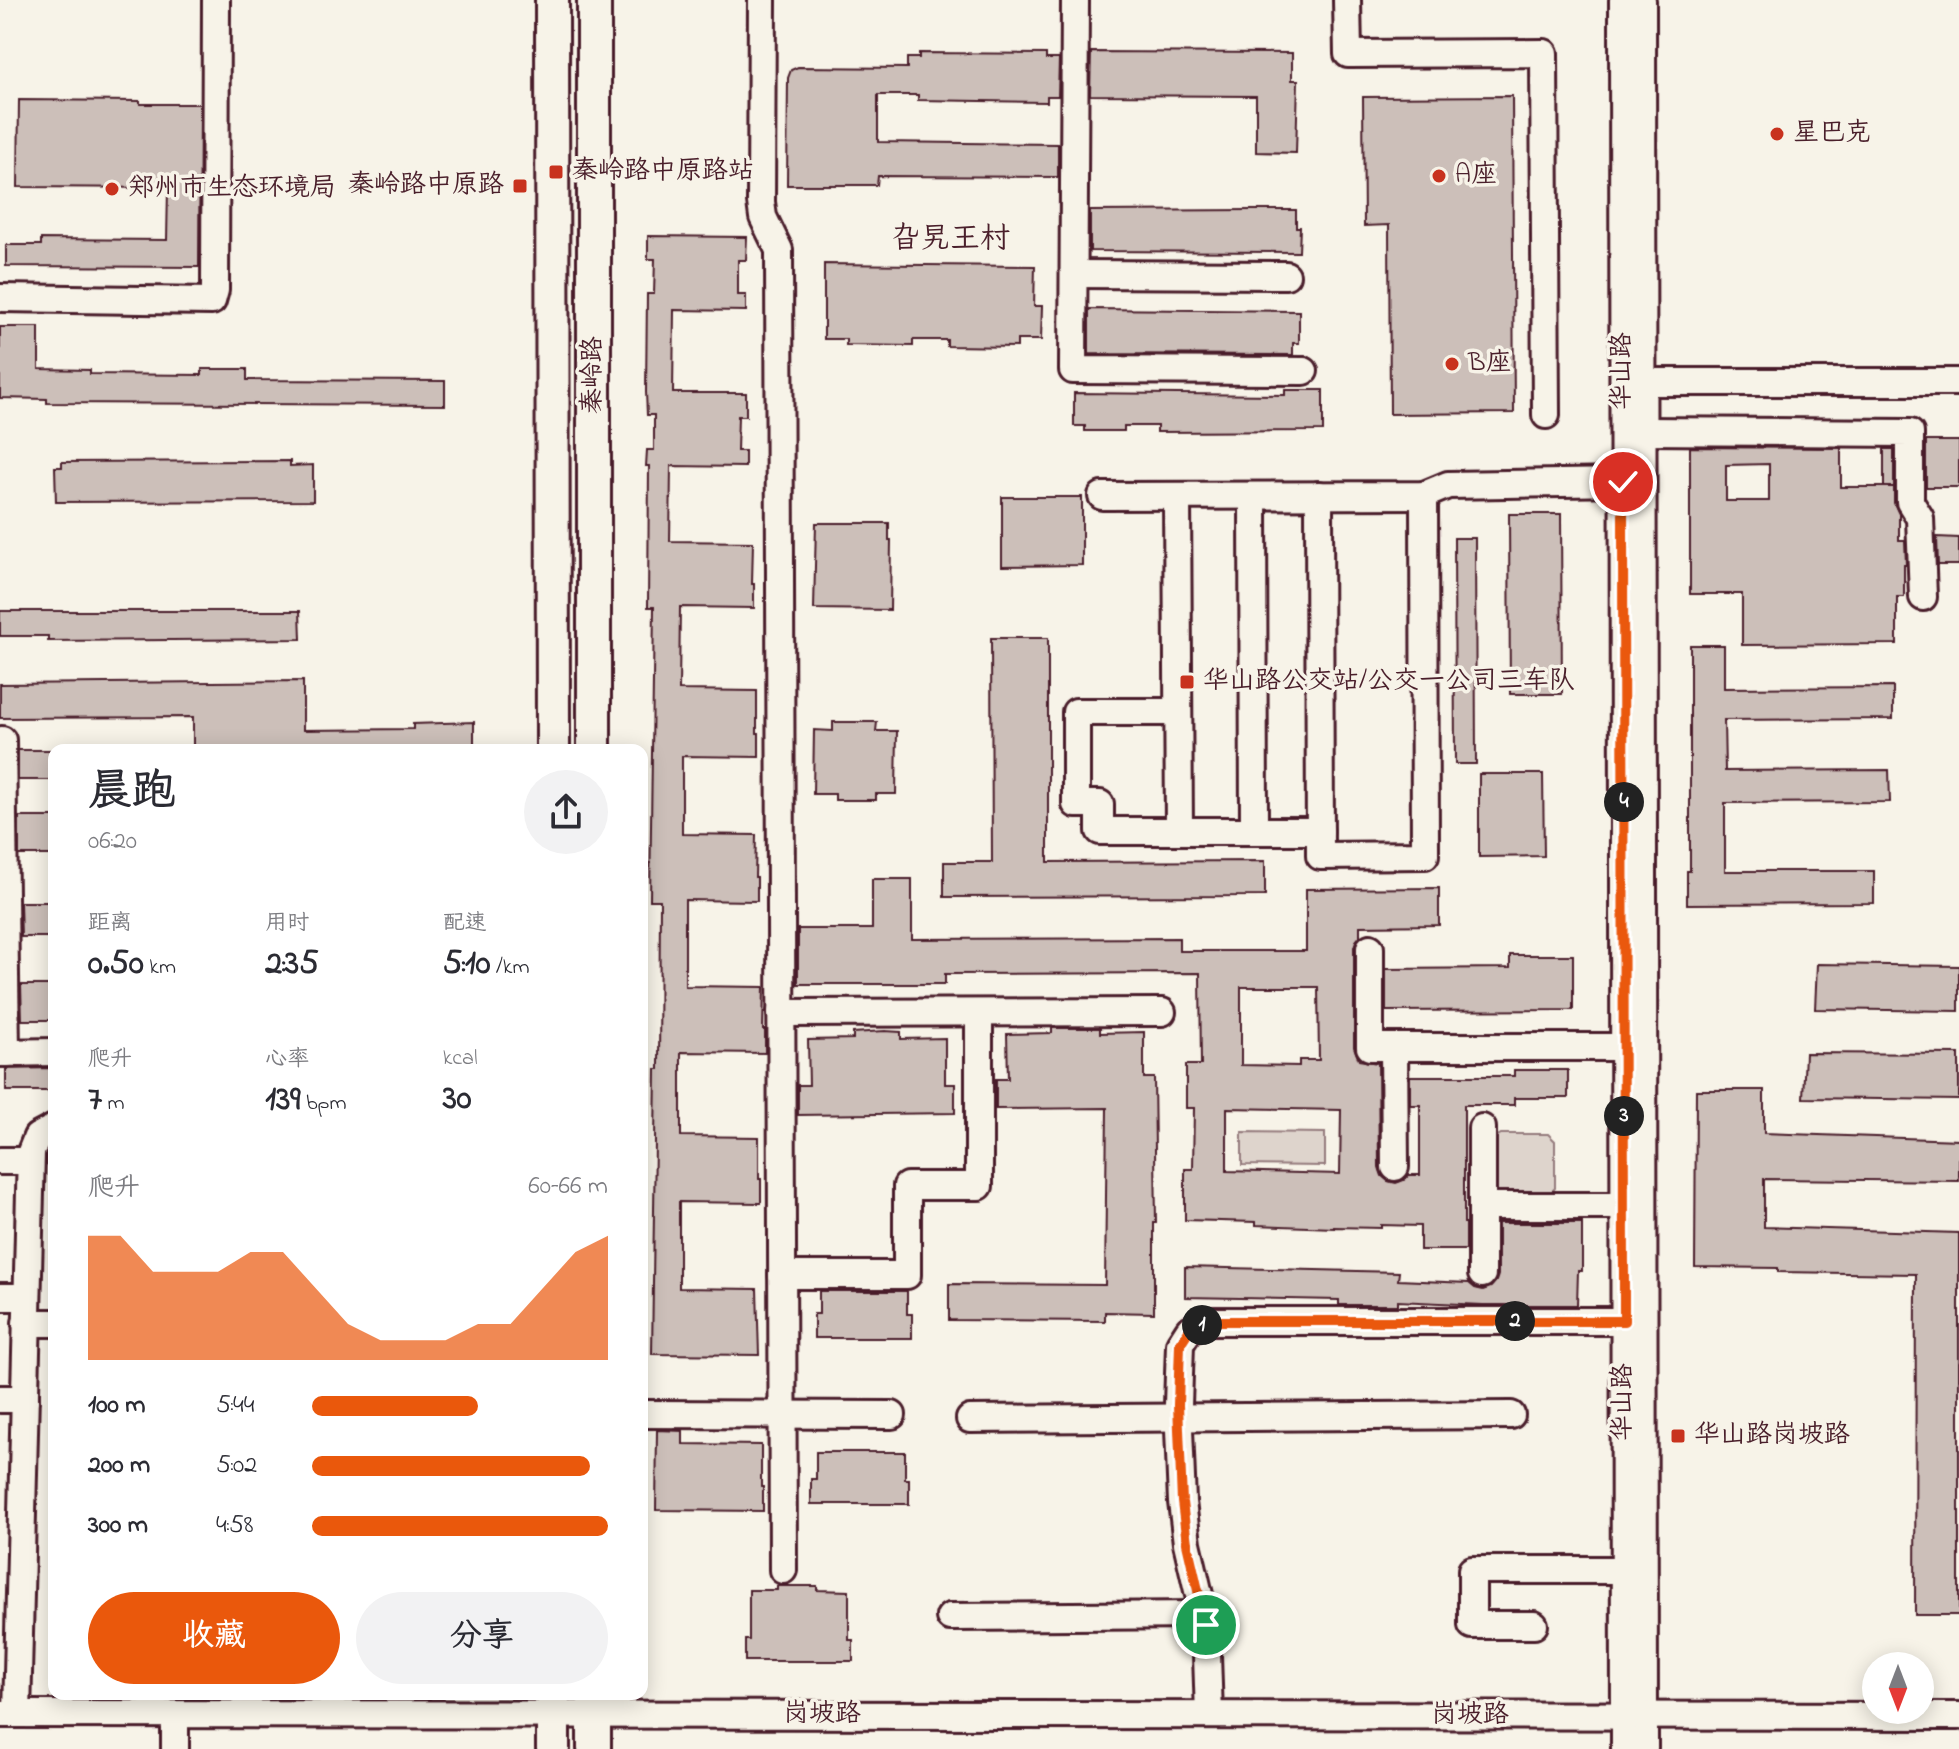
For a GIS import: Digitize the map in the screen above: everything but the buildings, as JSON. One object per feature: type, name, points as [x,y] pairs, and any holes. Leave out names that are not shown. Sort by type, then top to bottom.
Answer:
[{"type":"main road","name":"秦岭路","points":[[552,0],[553,744]]},
{"type":"main road","name":"秦岭路","points":[[594,0],[594,744]]},
{"type":"main road","points":[[553,1704],[553,1749]]},
{"type":"main road","points":[[594,1704],[594,1749]]},
{"type":"street","points":[[0,298],[212,301],[215,290],[216,0]]},
{"type":"street","points":[[762,0],[761,202],[763,217],[779,250],[783,1570]]},
{"type":"street","points":[[1075,0],[1073,370],[1304,371]]},
{"type":"street","points":[[1347,0],[1348,54],[1544,53],[1546,415]]},
{"type":"street","name":"华山路","points":[[1623,0],[1624,1570],[1634,1716],[1644,1749]]},
{"type":"street","name":"华山路","points":[[1625,1749],[1634,1716],[1643,431],[1642,0]]},
{"type":"street","points":[[1074,274],[1286,275]]},
{"type":"street","points":[[1643,382],[1959,382]]},
{"type":"street","points":[[1643,431],[1910,433],[1910,502],[1920,518],[1923,597]]},
{"type":"street","points":[[1102,496],[1424,495],[1448,485],[1623,482]]},
{"type":"street","points":[[1319,495],[1320,856],[1425,855],[1424,495]]},
{"type":"street","points":[[1177,496],[1179,831]]},
{"type":"street","points":[[1253,496],[1254,831]]},
{"type":"street","points":[[1178,712],[1076,712],[1076,804],[1100,804],[1100,831],[1320,831]]},
{"type":"street","points":[[2,740],[3,1053],[48,1052]]},
{"type":"street","points":[[1370,948],[1370,1047],[1624,1047]]},
{"type":"street","points":[[781,1013],[1162,1012]]},
{"type":"street","points":[[782,1275],[907,1275],[907,1186],[979,1186],[979,1013]]},
{"type":"street","points":[[1394,1047],[1395,1167]]},
{"type":"street","points":[[1482,1128],[1482,1274]]},
{"type":"street","points":[[8,1714],[12,1399],[26,1310],[31,1152],[37,1137],[48,1131]]},
{"type":"street","points":[[1482,1206],[1624,1206]]},
{"type":"street","points":[[0,1297],[48,1320]]},
{"type":"street","points":[[1209,1715],[1206,1625],[1187,1543],[1178,1417],[1180,1344],[1189,1330],[1210,1321],[1624,1321]]},
{"type":"street","points":[[648,1414],[892,1415]]},
{"type":"street","points":[[970,1419],[1511,1415]]},
{"type":"street","points":[[1534,1625],[1472,1625],[1472,1570],[1624,1570]]},
{"type":"street","points":[[950,1617],[1204,1615]]},
{"type":"street","name":"岗坡路","points":[[8,1714],[175,1715],[329,1704],[594,1704],[1209,1715],[1959,1716]]},
{"type":"street","points":[[175,1715],[175,1749]]},
{"type":"shaded area","points":[[1242,1132],[1325,1133],[1325,1166],[1242,1165]]},
{"type":"shaded area","points":[[1501,1134],[1548,1134],[1555,1141],[1555,1188],[1548,1195],[1501,1195],[1494,1188],[1494,1141]]},
{"type":"place","name":"星巴克","points":[[1777,134]]},
{"type":"place","name":"秦岭路中原路站","points":[[556,172]]},
{"type":"place","name":"A座","points":[[1439,176]]},
{"type":"place","name":"秦岭路中原路","points":[[520,186]]},
{"type":"place","name":"郑州市生态环境局","points":[[112,189]]},
{"type":"place","name":"B座","points":[[1452,364]]},
{"type":"place","name":"华山路公交站/公交一公司三车队","points":[[1187,682]]},
{"type":"place","name":"华山路岗坡路","points":[[1678,1436]]},
{"type":"district","name":"旮旯王村","points":[[950,240]]},
{"type":"route","points":[[1206,1625],[1187,1543],[1182,1502],[1178,1405],[1180,1344],[1189,1330],[1210,1321],[1624,1321],[1623,482]]}]
